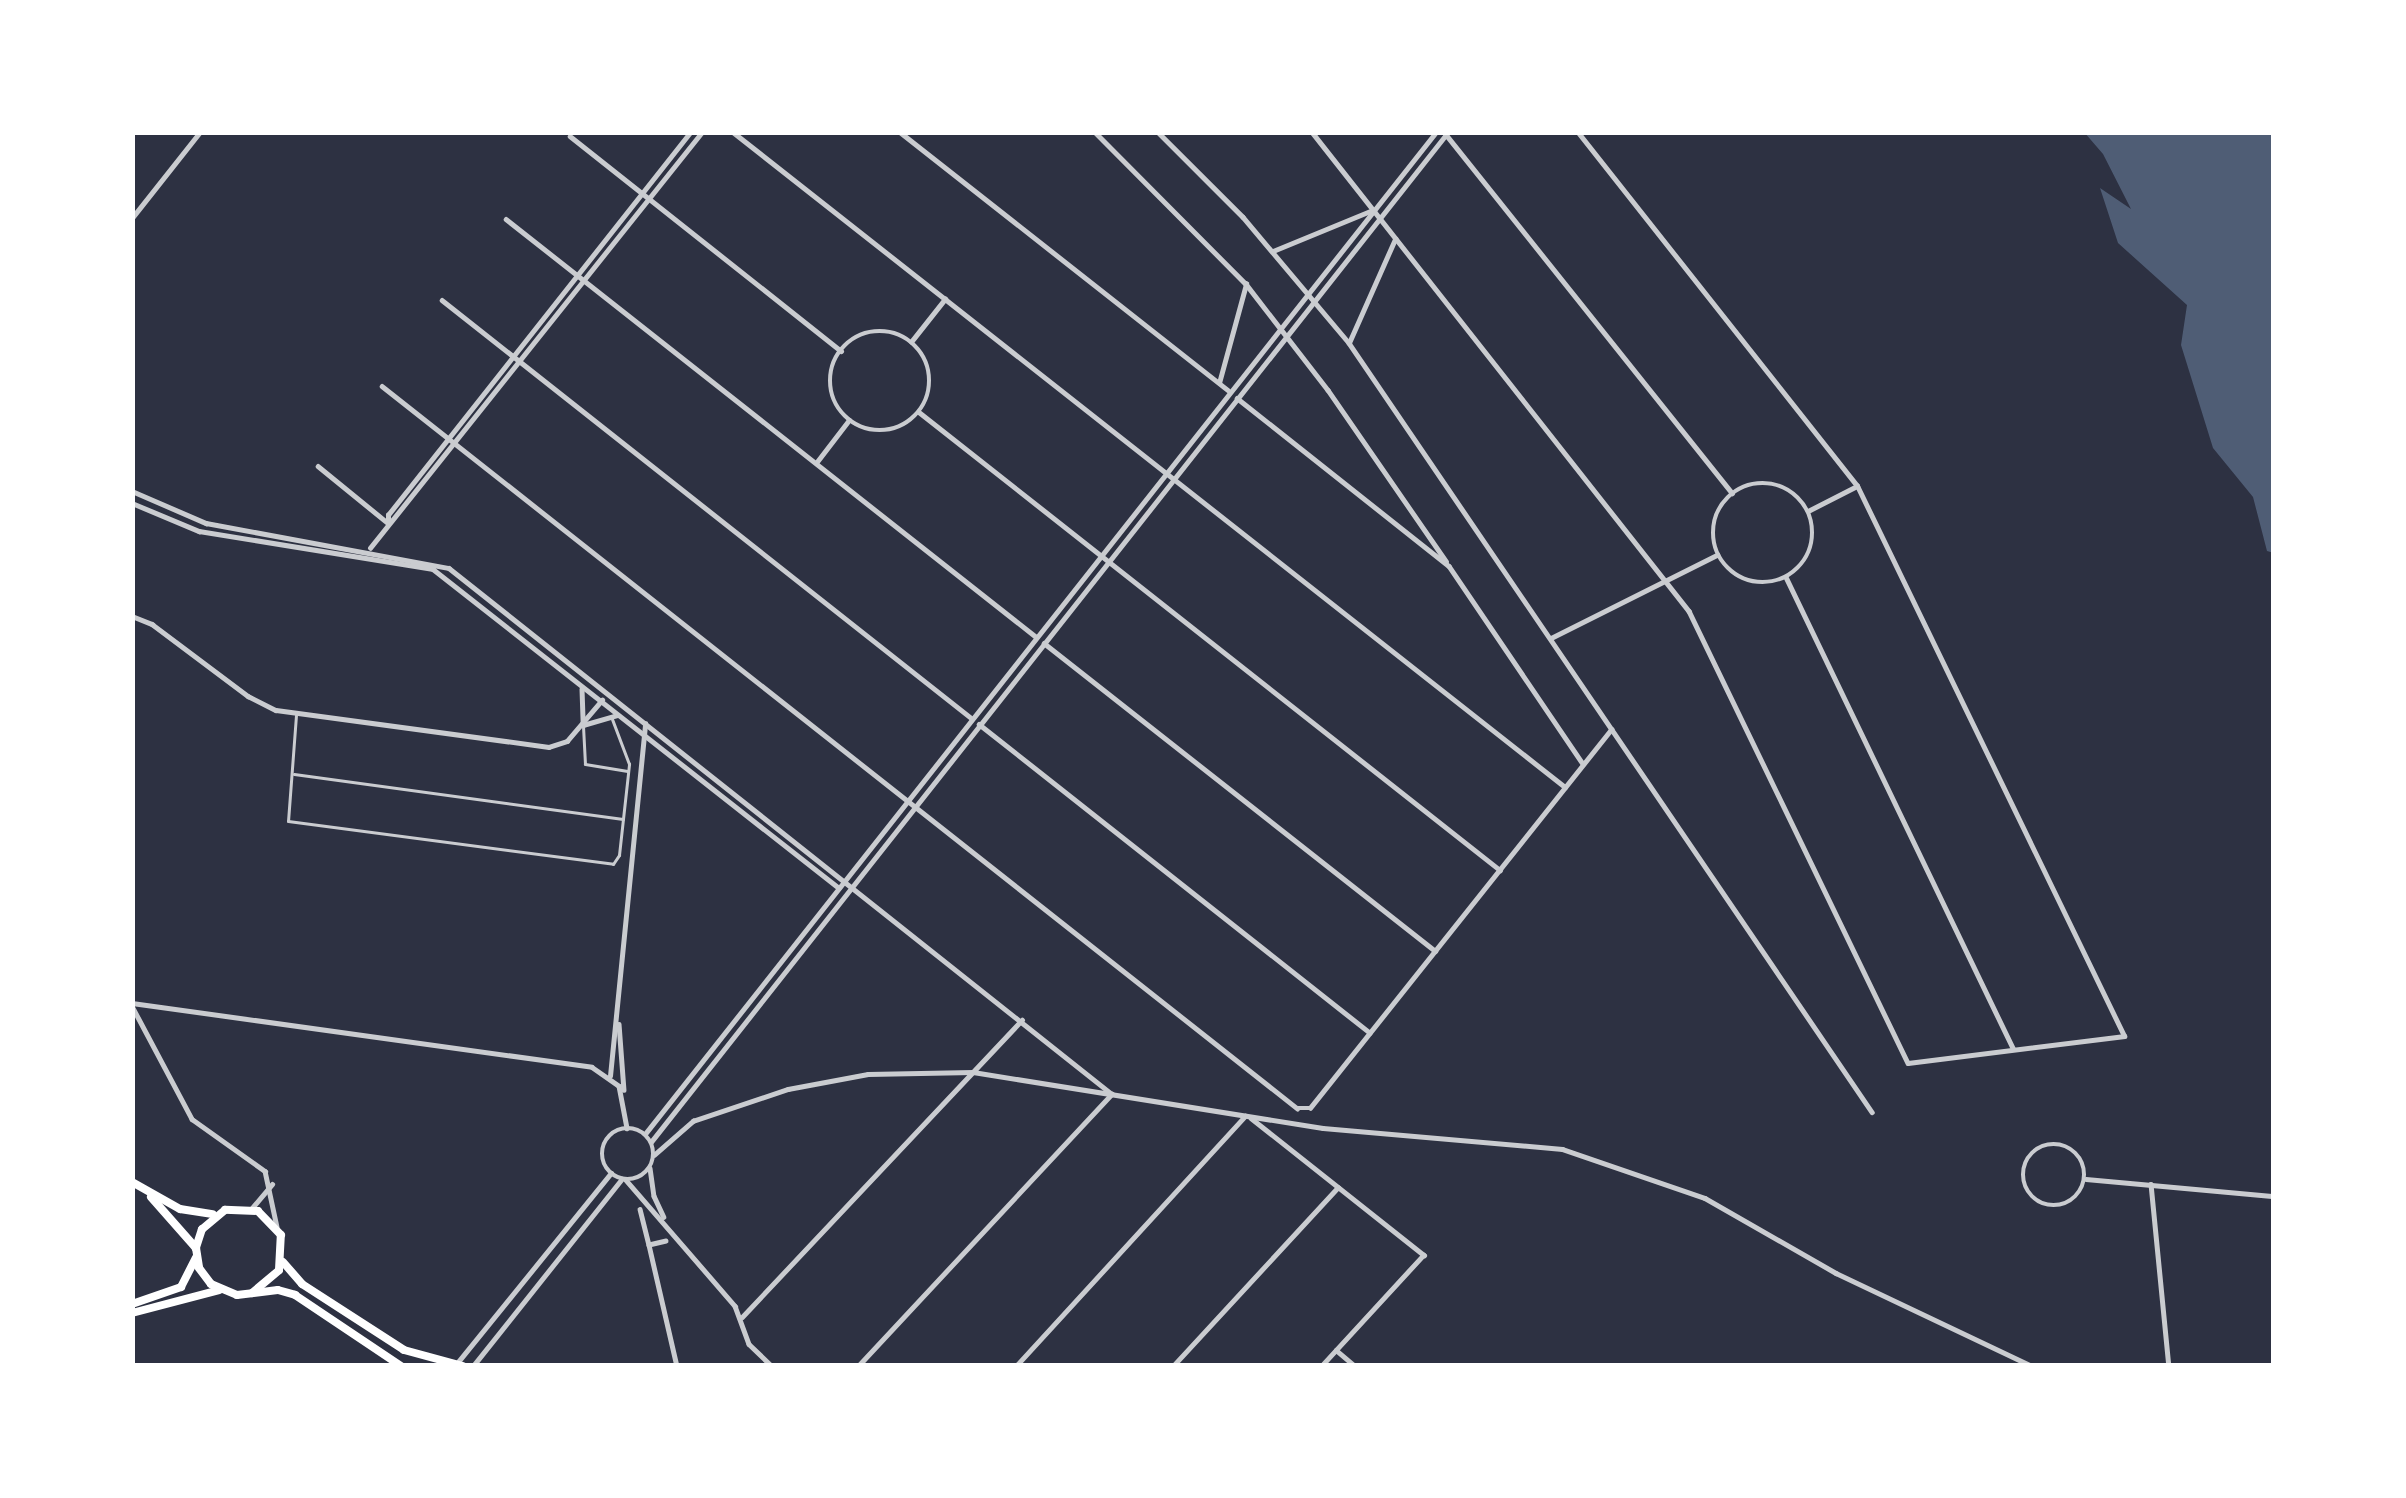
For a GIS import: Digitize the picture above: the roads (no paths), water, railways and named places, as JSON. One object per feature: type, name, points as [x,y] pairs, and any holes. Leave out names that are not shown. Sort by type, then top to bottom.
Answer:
[{"type":"main road","points":[[137,1185],[188,1212],[216,1214],[251,1208],[277,1227],[282,1261],[302,1284],[387,1339],[461,1364]]},
{"type":"main road","points":[[137,1185],[184,1229],[204,1276],[219,1290]]},
{"type":"main road","points":[[132,1309],[181,1287],[202,1229],[216,1214]]},
{"type":"main road","points":[[252,1293],[268,1284],[282,1261]]},
{"type":"main road","points":[[132,1309],[219,1290],[295,1295],[401,1366]]},
{"type":"main road","points":[[426,1366],[435,1359]]},
{"type":"street","points":[[132,218],[200,132]]},
{"type":"street","points":[[388,523],[388,514],[690,132]]},
{"type":"street","points":[[367,555],[702,132]]},
{"type":"street","points":[[733,132],[1565,788]]},
{"type":"street","points":[[900,132],[1449,566]]},
{"type":"street","points":[[1095,132],[1246,284],[1287,335],[1583,764]]},
{"type":"street","points":[[1158,132],[1273,251],[1349,344],[1872,1112]]},
{"type":"street","points":[[1312,132],[1689,611],[1908,1063],[2124,1036],[1857,487],[1577,132]]},
{"type":"street","points":[[645,1133],[1374,209],[1443,133]]},
{"type":"street","points":[[652,1142],[1443,133]]},
{"type":"street","points":[[1443,133],[1732,493]]},
{"type":"street","points":[[570,136],[841,350]]},
{"type":"street","points":[[1273,251],[1374,209]]},
{"type":"street","points":[[506,219],[1435,951]]},
{"type":"street","points":[[1349,344],[1396,237]]},
{"type":"street","points":[[1219,384],[1246,284]]},
{"type":"street","points":[[911,342],[945,299]]},
{"type":"street","points":[[442,300],[1370,1033]]},
{"type":"street","points":[[880,331],[911,342],[929,370],[929,392],[920,412],[892,429],[869,430],[849,420],[831,387],[841,350],[858,336],[880,331]]},
{"type":"street","points":[[382,386],[1297,1108],[1310,1108],[1612,728]]},
{"type":"street","points":[[920,412],[1500,870]]},
{"type":"street","points":[[816,463],[849,420]]},
{"type":"street","points":[[318,466],[388,523]]},
{"type":"street","points":[[1770,483],[1789,489],[1808,511],[1812,543],[1802,563],[1786,577],[1764,583],[1743,579],[1718,555],[1715,517],[1732,493],[1770,483]]},
{"type":"street","points":[[1808,511],[1857,487]]},
{"type":"street","points":[[132,491],[206,523],[433,569],[839,888]]},
{"type":"street","points":[[132,503],[199,531],[449,568],[1112,1094]]},
{"type":"street","points":[[1551,638],[1718,555]]},
{"type":"street","points":[[1786,577],[2014,1049]]},
{"type":"street","points":[[132,616],[152,624],[256,701],[297,713],[549,747],[567,741],[607,694]]},
{"type":"street","points":[[582,686],[583,725]]},
{"type":"street","points":[[583,725],[620,714]]},
{"type":"street","points":[[610,1076],[645,724]]},
{"type":"street","points":[[619,1000],[627,1128]]},
{"type":"street","points":[[132,1005],[592,1067],[610,1076],[624,1096]]},
{"type":"street","points":[[132,1005],[192,1119],[260,1167],[272,1184],[277,1227]]},
{"type":"street","points":[[742,1317],[1022,1020]]},
{"type":"street","points":[[654,1155],[693,1120],[788,1089],[868,1074],[973,1072],[1290,1123],[1562,1149],[1645,1173],[1711,1201],[1836,1273],[2032,1366]]},
{"type":"street","points":[[858,1366],[1112,1094]]},
{"type":"street","points":[[1290,1123],[1297,1108]]},
{"type":"street","points":[[1247,1117],[1424,1255],[1322,1366]]},
{"type":"street","points":[[1016,1366],[1247,1117]]},
{"type":"street","points":[[627,1128],[645,1133],[652,1142],[650,1168],[656,1201],[667,1222]]},
{"type":"street","points":[[627,1128],[605,1144],[603,1157],[611,1173],[624,1179],[667,1222],[742,1317],[749,1344],[772,1366]]},
{"type":"street","points":[[2059,1144],[2076,1152],[2086,1179],[2076,1198],[2049,1206],[2032,1197],[2023,1170],[2032,1153],[2059,1144]]},
{"type":"street","points":[[473,1366],[624,1179],[650,1168]]},
{"type":"street","points":[[461,1364],[611,1173]]},
{"type":"street","points":[[2086,1179],[2274,1196]]},
{"type":"street","points":[[251,1208],[272,1184]]},
{"type":"street","points":[[2151,1184],[2168,1366]]},
{"type":"street","points":[[1173,1366],[1338,1187]]},
{"type":"street","points":[[640,1209],[677,1366]]},
{"type":"street","points":[[649,1245],[666,1241]]},
{"type":"street","points":[[1336,1350],[1355,1366]]},
{"type":"lane","points":[[297,713],[289,822],[613,864],[620,855],[628,771],[624,739],[610,716]]},
{"type":"lane","points":[[583,725],[585,764],[628,771]]},
{"type":"lane","points":[[292,774],[623,819]]},
{"type":"water","points":[[2084,132],[2274,132],[2274,553],[2267,551],[2253,497],[2213,448],[2181,345],[2187,305],[2118,243],[2100,188],[2131,209],[2103,154]]}]
